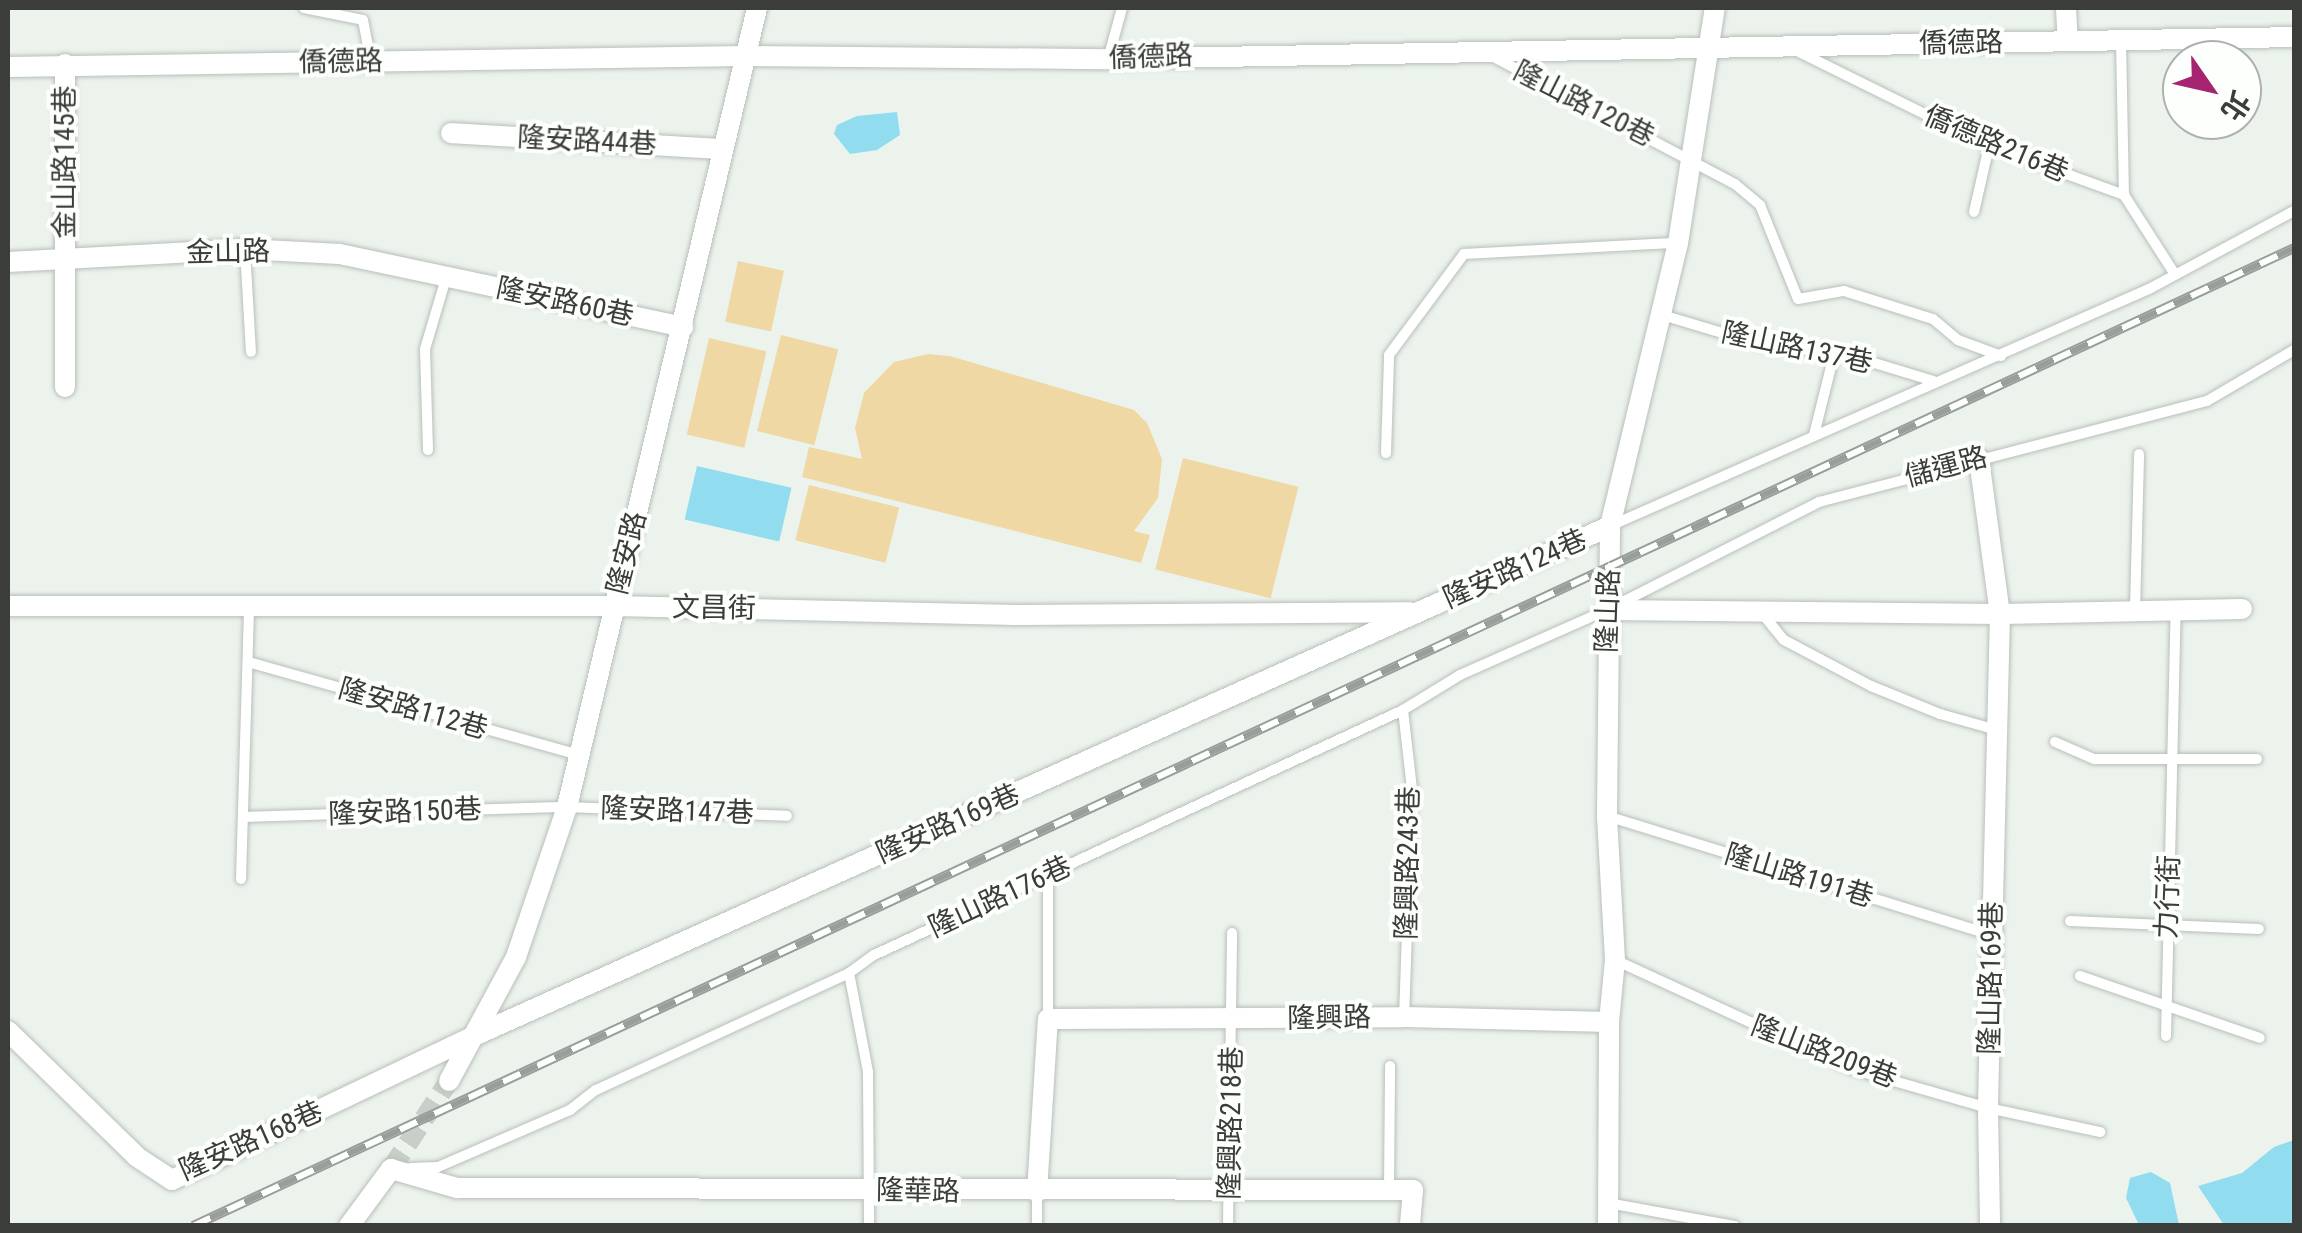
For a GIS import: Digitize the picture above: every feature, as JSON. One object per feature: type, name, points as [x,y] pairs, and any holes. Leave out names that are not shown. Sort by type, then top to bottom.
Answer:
[{"type":"street","name":"隆安路","points":[[448,1081],[516,957],[567,807],[757,8]]},
{"type":"street","name":"隆山路","points":[[1608,1226],[1609,1022],[1616,960],[1607,816],[1610,526],[1678,243],[1688,157],[1715,8]]},
{"type":"street","points":[[2066,8],[2068,40]]},
{"type":"street","name":"僑德路","points":[[8,68],[65,64],[746,56],[1108,59],[2294,37]]},
{"type":"street","name":"金山路145巷","points":[[65,64],[65,387]]},
{"type":"street","name":"隆安路44巷","points":[[451,133],[722,149]]},
{"type":"street","name":"金山路","points":[[8,262],[244,249],[340,254],[446,278]]},
{"type":"street","name":"隆安路60巷","points":[[446,278],[683,327]]},
{"type":"street","points":[[1978,458],[2000,614]]},
{"type":"street","name":"隆安路124巷","points":[[1420,612],[1610,526]]},
{"type":"street","name":"文昌街","points":[[8,606],[614,606],[1016,615],[1420,612]]},
{"type":"street","points":[[1607,610],[2000,614],[2242,610]]},
{"type":"street","name":"隆安路169巷","points":[[476,1035],[1420,612]]},
{"type":"street","name":"隆山路169巷","points":[[1990,1226],[1988,1108],[2000,614]]},
{"type":"street","name":"隆興路","points":[[1048,1019],[1404,1017],[1609,1022]]},
{"type":"street","points":[[1036,1192],[1048,1019]]},
{"type":"street","name":"隆安路168巷","points":[[8,1032],[137,1157],[172,1180],[476,1035]]},
{"type":"street","points":[[349,1226],[391,1170]]},
{"type":"street","name":"隆華路","points":[[391,1170],[457,1188],[1389,1190]]},
{"type":"street","points":[[1389,1190],[1412,1190],[1410,1226]]},
{"type":"lane","points":[[304,8],[364,20],[370,62]]},
{"type":"lane","points":[[1108,59],[1122,8]]},
{"type":"lane","points":[[2120,40],[2124,196],[2174,273]]},
{"type":"lane","name":"僑德路216巷","points":[[1787,46],[1989,146],[2124,196]]},
{"type":"lane","name":"隆山路120巷","points":[[1480,50],[1688,157]]},
{"type":"lane","points":[[1974,212],[1989,146]]},
{"type":"lane","name":"隆山路137巷","points":[[1688,157],[1736,184],[1760,205],[1798,299],[1844,290],[1934,319],[1958,340],[2002,356]]},
{"type":"lane","points":[[1610,526],[1934,382],[2002,356],[2294,210]]},
{"type":"lane","points":[[1386,453],[1389,356],[1464,254],[1678,243]]},
{"type":"lane","points":[[244,249],[251,352]]},
{"type":"lane","points":[[428,450],[426,349],[446,278]]},
{"type":"lane","name":"隆山路137巷","points":[[1660,314],[1772,348],[1835,350],[1934,382]]},
{"type":"lane","points":[[1814,435],[1835,350]]},
{"type":"lane","name":"儲運路","points":[[1607,610],[1819,502],[2207,401],[2294,350]]},
{"type":"lane","points":[[2135,610],[2139,454]]},
{"type":"lane","points":[[241,880],[249,609]]},
{"type":"lane","name":"隆山路176巷","points":[[391,1170],[438,1166],[570,1110],[596,1090],[849,974],[874,954],[1403,710],[1460,675],[1607,610]]},
{"type":"lane","points":[[1760,611],[1784,640],[1870,686],[1940,714],[1998,730]]},
{"type":"lane","points":[[2172,759],[2176,611]]},
{"type":"lane","name":"隆安路112巷","points":[[248,662],[578,755]]},
{"type":"lane","name":"隆興路243巷","points":[[1403,710],[1412,789],[1404,1017]]},
{"type":"lane","points":[[2055,742],[2094,759],[2257,759]]},
{"type":"lane","name":"力行街","points":[[2166,1036],[2172,759]]},
{"type":"lane","name":"隆安路150巷","points":[[243,816],[567,807]]},
{"type":"lane","name":"隆安路147巷","points":[[567,807],[787,816]]},
{"type":"lane","name":"隆山路191巷","points":[[1607,816],[1992,935]]},
{"type":"lane","points":[[1048,874],[1048,1019]]},
{"type":"lane","points":[[2070,921],[2259,928]]},
{"type":"lane","name":"隆興路218巷","points":[[1228,1226],[1232,933]]},
{"type":"lane","name":"隆山路209巷","points":[[1616,960],[1852,1069],[1988,1108],[2100,1132]]},
{"type":"lane","points":[[849,974],[868,1072],[869,1226]]},
{"type":"lane","points":[[2080,976],[2260,1038]]},
{"type":"lane","points":[[1389,1190],[1390,1066]]},
{"type":"lane","points":[[1036,1192],[1037,1226]]},
{"type":"lane","points":[[1608,1203],[1736,1226]]},
{"type":"shaded area","points":[[738,261],[784,271],[771,331],[725,322]]},
{"type":"shaded area","points":[[781,335],[838,349],[814,445],[757,431]]},
{"type":"shaded area","points":[[709,338],[766,351],[744,448],[687,434]]},
{"type":"shaded area","points":[[928,354],[950,356],[1134,410],[1147,423],[1162,459],[1158,498],[1134,531],[1150,535],[1141,563],[802,477],[809,447],[862,459],[855,428],[864,393],[894,362]]},
{"type":"shaded area","points":[[1183,458],[1298,487],[1271,598],[1155,570]]},
{"type":"shaded area","points":[[809,485],[899,507],[885,563],[795,540]]},
{"type":"water","points":[[897,112],[900,135],[877,150],[850,154],[834,134],[837,125],[857,116]]},
{"type":"water","points":[[697,466],[792,488],[779,541],[685,520]]},
{"type":"water","points":[[2294,1140],[2294,1225],[2224,1225],[2198,1186],[2242,1173],[2274,1147]]},
{"type":"water","points":[[2151,1172],[2170,1183],[2179,1225],[2139,1225],[2126,1198],[2130,1178]]},
{"type":"tunnel","points":[[391,1169],[449,1081]]},
{"type":"railway","points":[[193,1226],[2294,248]]}]
